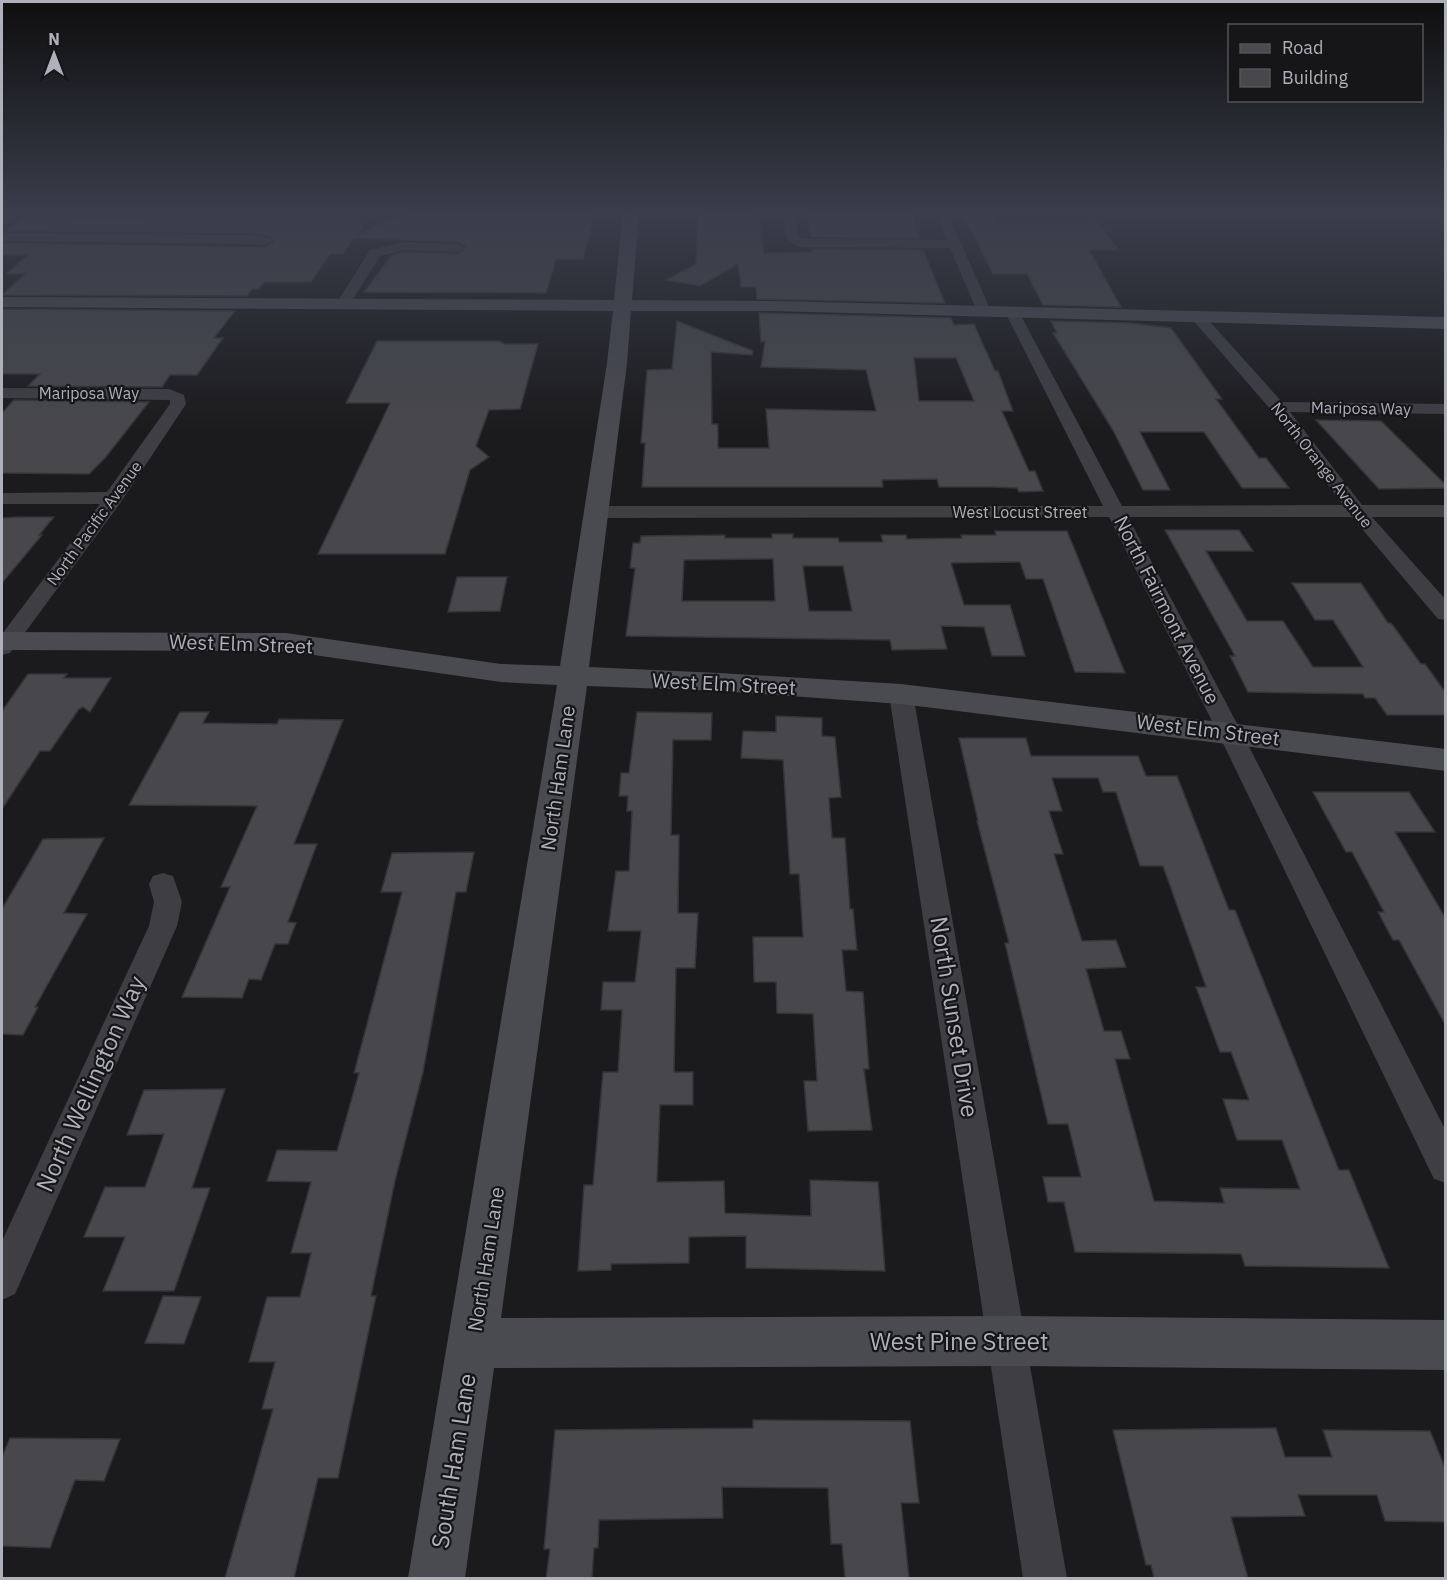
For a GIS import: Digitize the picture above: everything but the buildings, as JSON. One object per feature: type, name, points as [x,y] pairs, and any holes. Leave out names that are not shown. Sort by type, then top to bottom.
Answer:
[{"type":"street","points":[[344,304],[355,286]]},
{"type":"street","name":"North Ham Lane","points":[[473,1343],[573,677],[617,363],[624,286]]},
{"type":"street","points":[[973,286],[984,311]]},
{"type":"street","points":[[2,302],[622,305],[984,311],[1446,323]]},
{"type":"street","name":"North Fairmont Avenue","points":[[1012,312],[1230,733],[1446,1167]]},
{"type":"street","name":"North Orange Avenue","points":[[1198,317],[1278,407],[1356,510],[1446,614]]},
{"type":"street","name":"Mariposa Way","points":[[2,393],[176,395]]},
{"type":"street","name":"North Pacific Avenue","points":[[3,643],[114,498],[178,404],[176,395]]},
{"type":"street","name":"Mariposa Way","points":[[1278,407],[1446,409]]},
{"type":"street","points":[[2,498],[114,498]]},
{"type":"street","name":"West Locust Street","points":[[595,512],[1446,511]]},
{"type":"street","name":"West Elm Street","points":[[3,643],[286,642],[501,673],[719,682],[901,694],[1446,760]]},
{"type":"street","name":"North Sunset Drive","points":[[901,694],[910,738],[1005,1341],[1045,1578]]},
{"type":"street","name":"North Wellington Way","points":[[2,1281],[163,926],[168,902],[163,884]]},
{"type":"street","name":"West Pine Street","points":[[473,1343],[1005,1341],[1446,1345]]},
{"type":"street","name":"South Ham Lane","points":[[436,1578],[473,1343]]}]
